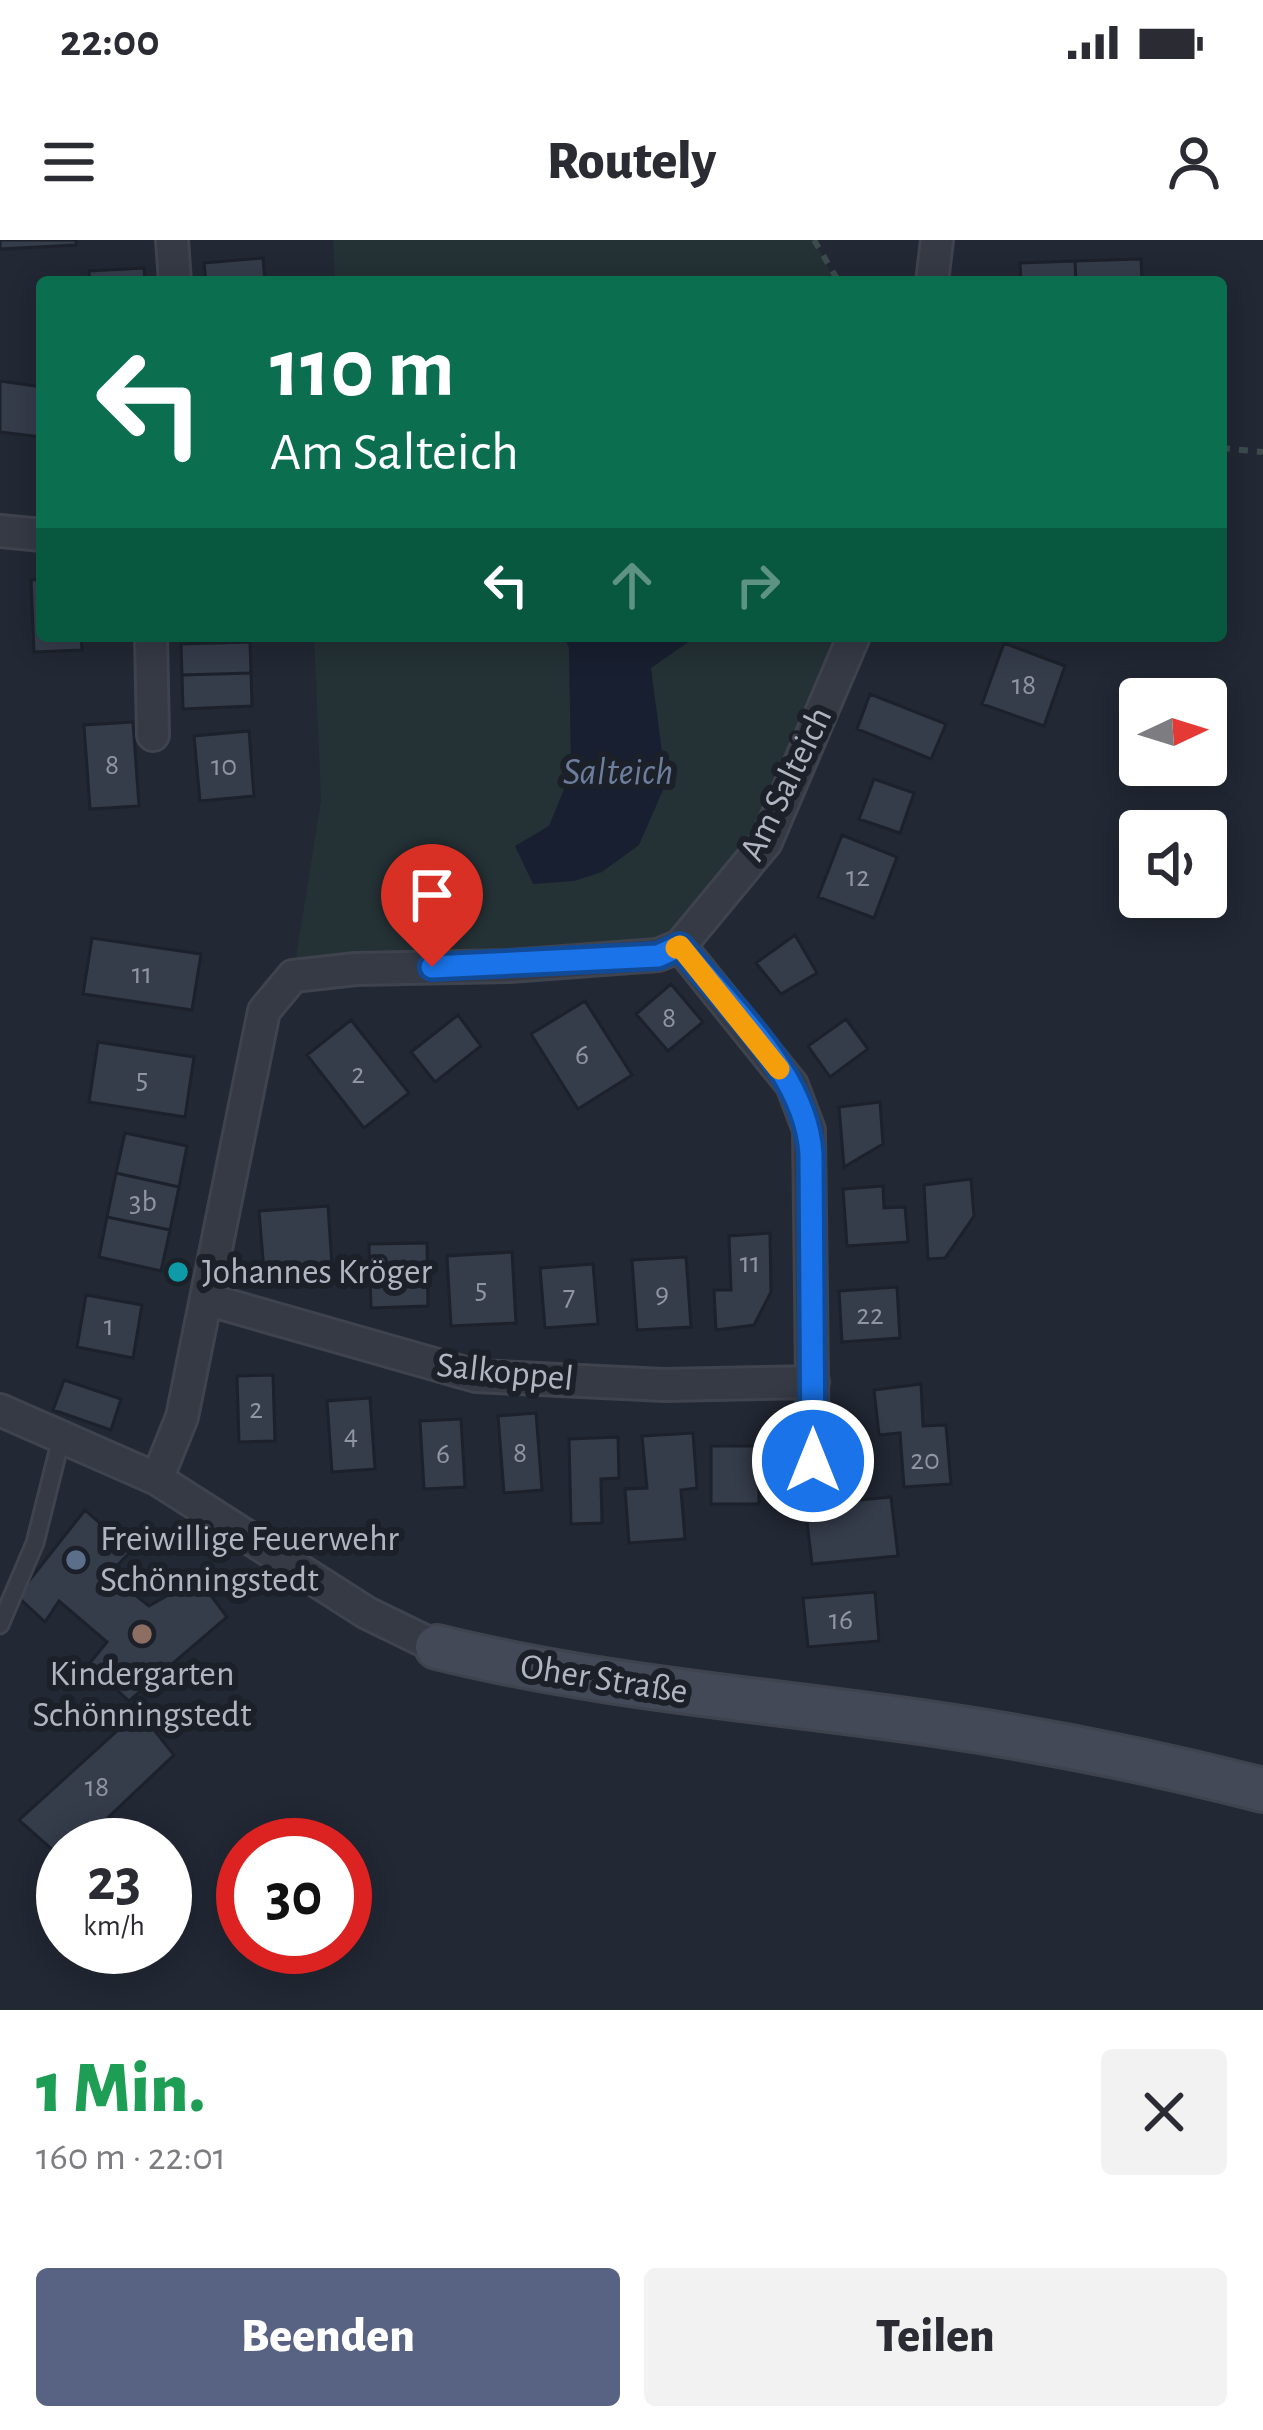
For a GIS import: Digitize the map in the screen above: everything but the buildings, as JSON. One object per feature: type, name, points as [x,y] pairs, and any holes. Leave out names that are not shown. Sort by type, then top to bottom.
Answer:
[{"type":"street","points":[[172,240],[175,276]]},
{"type":"street","points":[[933,276],[937,240]]},
{"type":"street","points":[[0,531],[36,534]]},
{"type":"street","points":[[151,642],[153,735]]},
{"type":"street","name":"Am Salteich","points":[[680,946],[766,842],[851,642]]},
{"type":"street","points":[[157,1479],[182,1417],[264,1011],[293,976],[658,956],[680,946],[792,1085],[809,1130],[813,1461]]},
{"type":"street","name":"Salkoppel","points":[[206,1299],[476,1376],[664,1385],[813,1382]]},
{"type":"street","name":"Oher Straße","points":[[0,1410],[157,1479],[367,1613],[436,1647],[551,1673],[944,1725],[1193,1772],[1263,1790]]},
{"type":"lane","points":[[0,1625],[35,1543],[62,1435]]},
{"type":"path","points":[[814,240],[835,276]]},
{"type":"path","points":[[1227,449],[1263,452]]},
{"type":"shaded area","points":[[333,240],[814,240],[832,276],[335,276]]},
{"type":"shaded area","points":[[314,642],[851,642],[750,865],[658,955],[293,976],[321,800]]},
{"type":"water","name":"Salteich","points":[[566,642],[688,642],[651,668],[666,783],[639,845],[602,872],[574,881],[533,884],[515,846],[549,826],[571,772]]},
{"type":"slow traffic","points":[[676,948],[680,946],[779,1069]]},
{"type":"place","name":"Johannes Kröger","points":[[178,1272]]},
{"type":"place","name":"Freiwillige Feuerwehr Schönningstedt","points":[[76,1560]]},
{"type":"place","name":"Kindergarten Schönningstedt","points":[[142,1634]]},
{"type":"route","points":[[432,967],[658,956],[680,946],[792,1085],[809,1130],[811,1154],[813,1461]]}]
